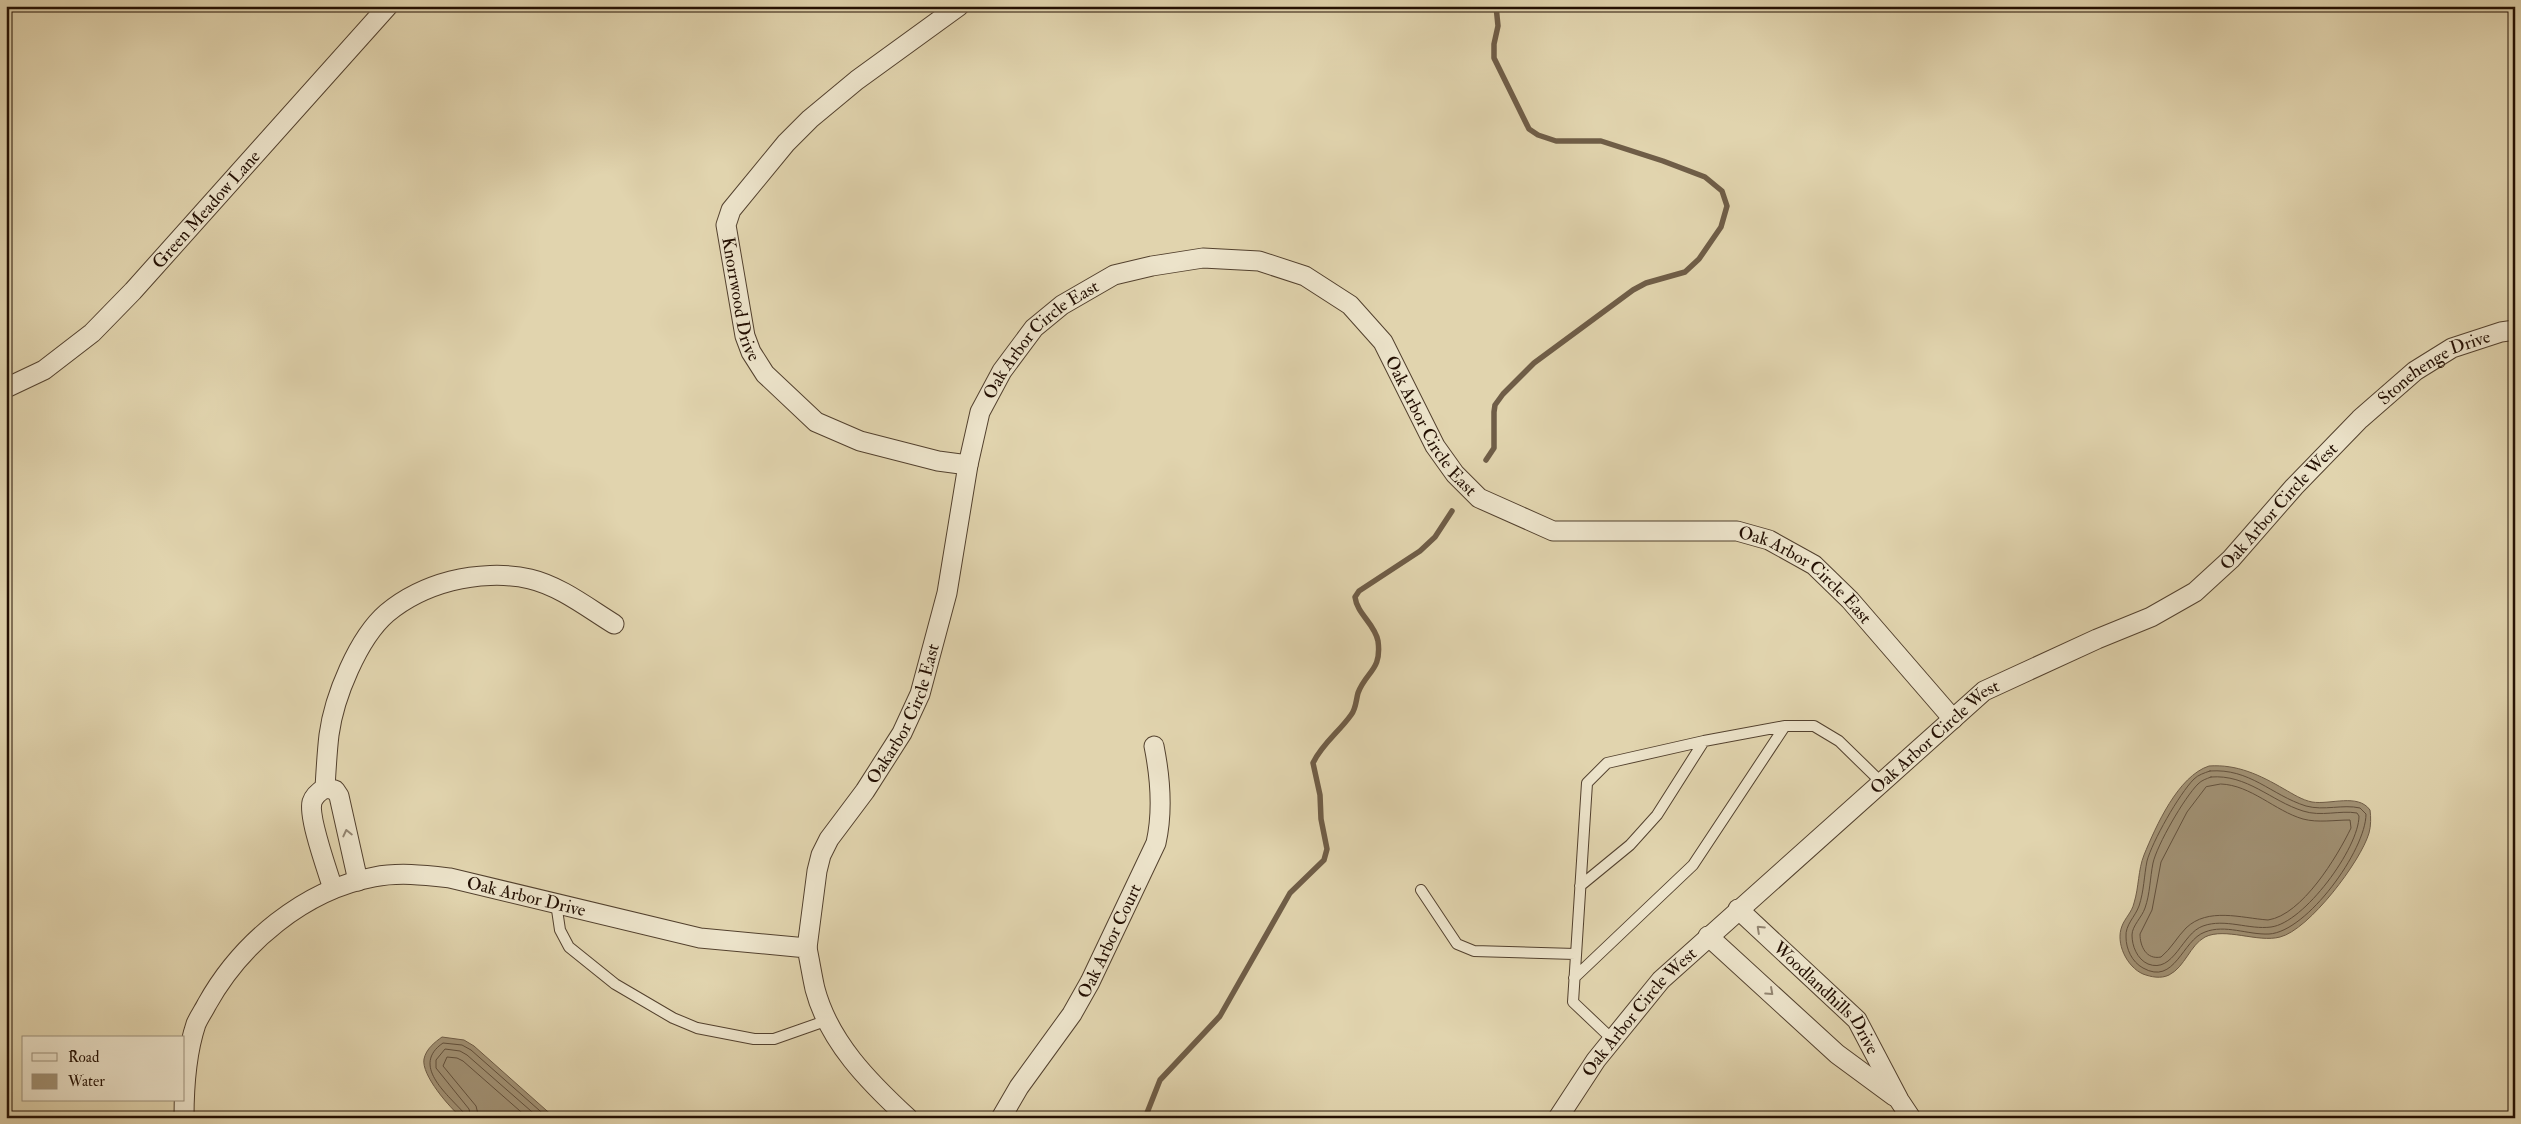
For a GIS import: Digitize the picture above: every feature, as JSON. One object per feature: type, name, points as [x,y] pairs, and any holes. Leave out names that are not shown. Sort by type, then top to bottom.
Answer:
[{"type":"street","name":"Green Meadow Lane","points":[[6,388],[44,370],[92,333],[133,291],[388,6]]},
{"type":"street","name":"Knorrwood Drive","points":[[959,6],[857,80],[810,119],[786,143],[732,210],[726,225],[745,336],[751,352],[777,387],[816,422],[860,441],[938,462],[968,465]]},
{"type":"street","name":"Oak Arbor Circle East","points":[[968,465],[980,412],[1002,371],[1034,328],[1062,305],[1114,275],[1152,266],[1203,258],[1259,260],[1305,276],[1350,305],[1383,342],[1435,446],[1455,474],[1478,498],[1553,531],[1737,531],[1770,540],[1814,565],[1838,588],[1953,719]]},
{"type":"street","name":"Stonehenge Drive","points":[[2360,419],[2415,371],[2452,348],[2501,332],[2515,330]]},
{"type":"street","name":"Oak Arbor Circle West","points":[[1558,1118],[1612,1039],[1661,980],[1738,909],[1984,691],[2097,638],[2151,617],[2195,592],[2230,559],[2294,487],[2360,419]]},
{"type":"street","name":"Oakarbor Circle East","points":[[807,948],[821,854],[828,839],[865,791],[902,733],[920,694],[947,593],[968,465]]},
{"type":"street","points":[[325,788],[329,734],[345,678],[355,657],[387,614],[429,587],[463,578],[499,576],[531,579],[570,597],[614,624]]},
{"type":"street","name":"Oak Arbor Court","points":[[1001,1118],[1008,1103],[1063,1028],[1086,989],[1156,842],[1160,826],[1159,792],[1154,746]]},
{"type":"street","points":[[334,889],[313,816],[312,802],[318,793],[325,788],[335,790],[339,796],[358,881]]},
{"type":"street","name":"Oak Arbor Drive","points":[[185,1077],[196,1024],[225,974],[240,956],[274,925],[310,900],[334,889],[375,877],[414,874],[450,878],[700,938],[807,948]]},
{"type":"street","name":"Woodlandhills Drive","points":[[1738,909],[1857,1020],[1899,1100],[1912,1118]]},
{"type":"street","name":"Woodlandhills Drive","points":[[1708,936],[1837,1054],[1899,1100]]},
{"type":"street","points":[[807,948],[816,991],[828,1020],[850,1060],[881,1094],[908,1118]]},
{"type":"street","name":"Oak Arbor Drive","points":[[184,1102],[184,1118]]},
{"type":"lane","points":[[1612,1039],[1573,1002],[1587,783],[1607,763],[1704,741],[1785,726],[1814,726],[1839,741],[1881,782]]},
{"type":"lane","points":[[1574,978],[1693,865],[1785,726]]},
{"type":"lane","points":[[1580,886],[1630,845],[1657,815],[1704,741]]},
{"type":"lane","points":[[1421,890],[1457,944],[1474,951],[1575,954]]},
{"type":"lane","points":[[556,903],[560,930],[569,946],[615,984],[673,1018],[697,1028],[754,1039],[774,1039],[828,1020]]},
{"type":"water","points":[[2209,766],[2229,767],[2248,771],[2312,802],[2358,802],[2370,810],[2369,833],[2356,860],[2332,893],[2305,922],[2292,932],[2280,937],[2271,938],[2213,934],[2205,937],[2195,945],[2175,971],[2166,976],[2153,977],[2137,971],[2127,960],[2121,947],[2120,933],[2133,906],[2142,861],[2169,803],[2187,780]]},
{"type":"water","points":[[442,1037],[464,1040],[474,1046],[555,1118],[462,1118],[437,1091],[424,1066],[427,1052]]},
{"type":"waterway","points":[[1486,460],[1494,448],[1495,405],[1503,394],[1534,363],[1633,290],[1646,283],[1685,272],[1699,259],[1721,227],[1727,206],[1722,191],[1705,177],[1601,141],[1556,141],[1538,135],[1529,129],[1494,58],[1494,44],[1498,26],[1496,6]]},
{"type":"waterway","points":[[1145,1118],[1160,1080],[1220,1016],[1290,893],[1324,860],[1327,849],[1321,819],[1320,795],[1313,763],[1321,750],[1353,713],[1358,693],[1376,665],[1379,651],[1376,635],[1359,609],[1355,597],[1359,591],[1420,551],[1435,537],[1452,511]]}]
